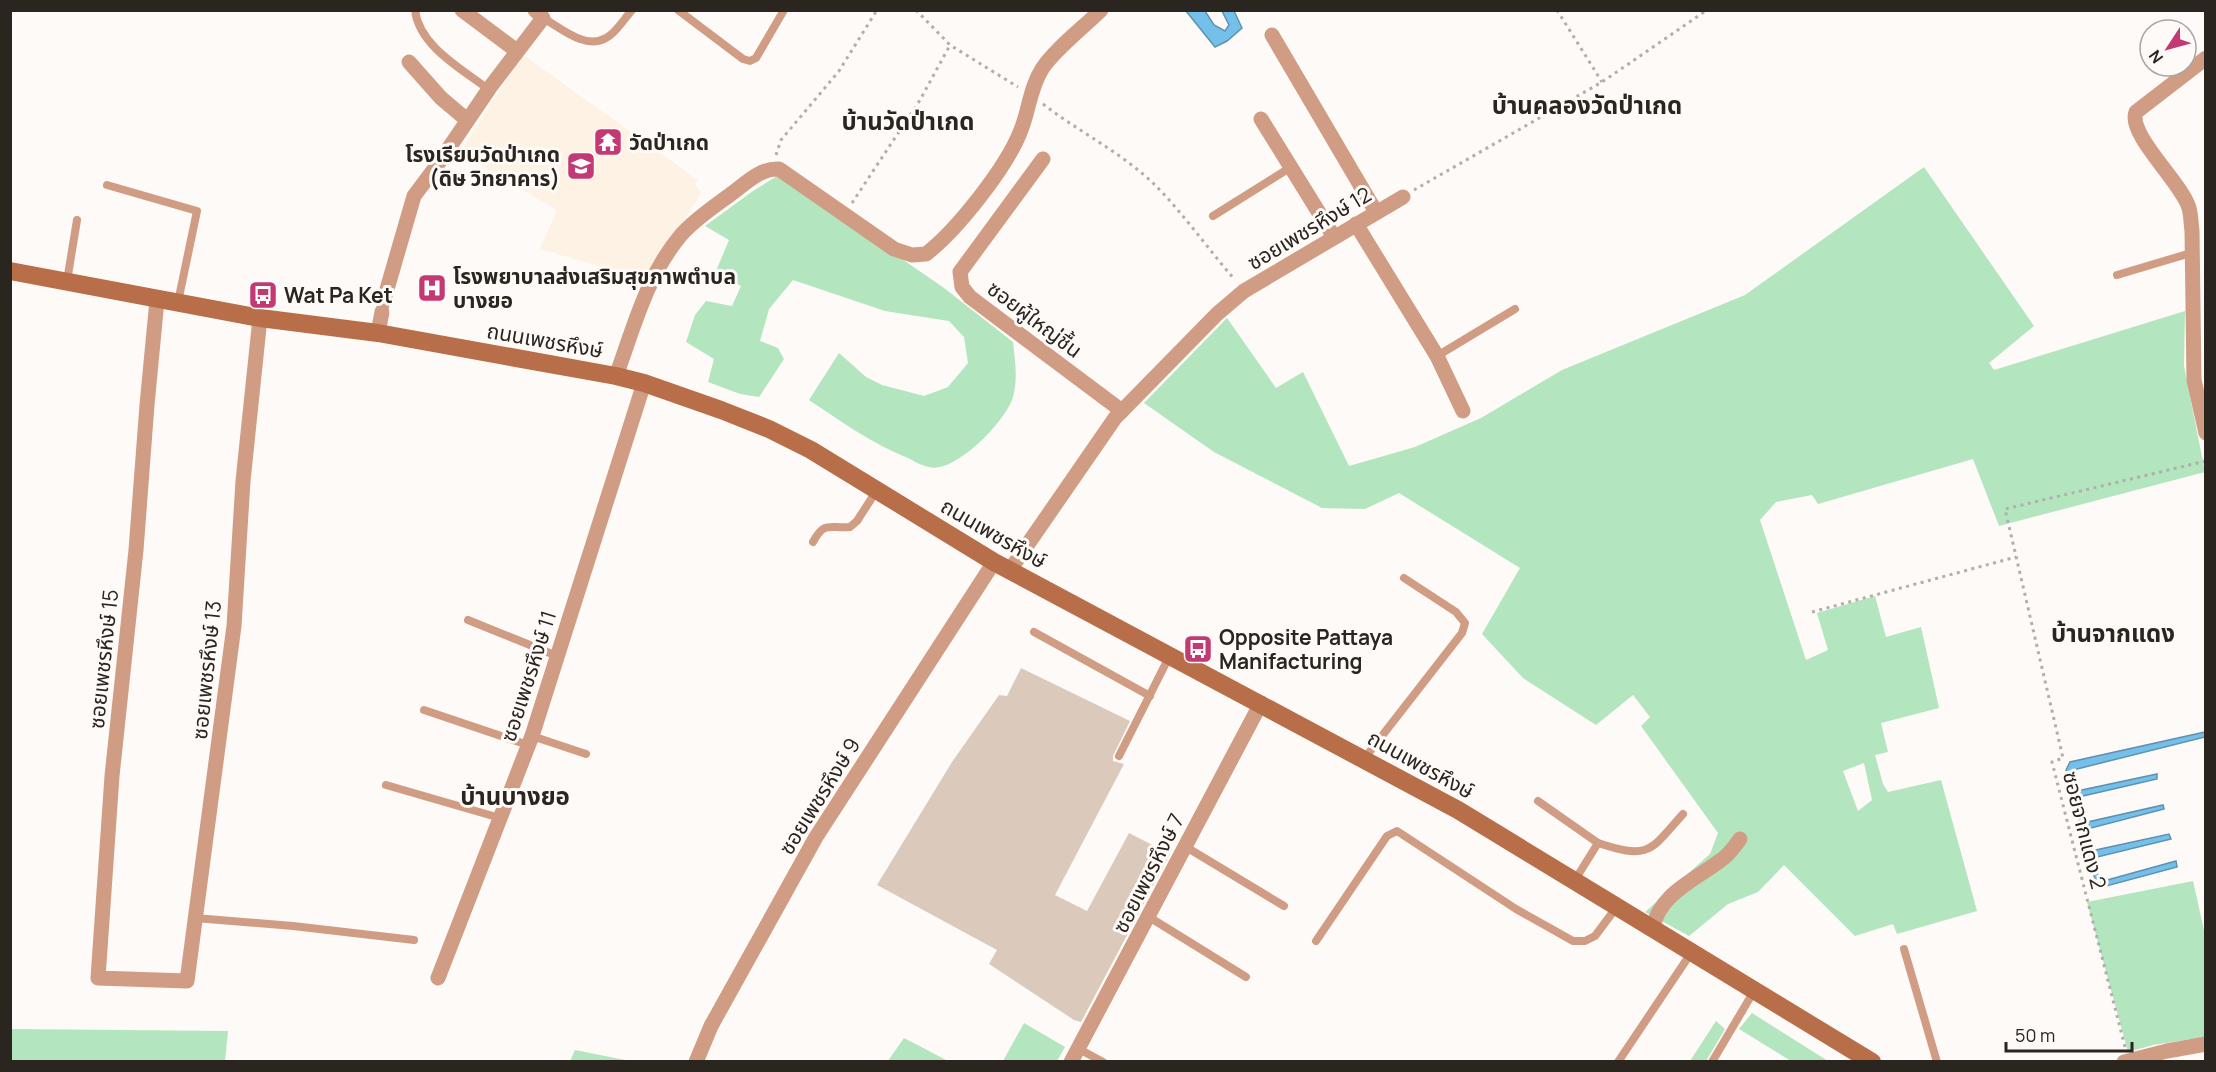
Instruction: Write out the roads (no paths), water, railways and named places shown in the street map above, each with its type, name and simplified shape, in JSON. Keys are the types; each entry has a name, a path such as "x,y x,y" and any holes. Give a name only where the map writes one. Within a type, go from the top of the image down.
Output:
{"main road":[{"name":"ถนนเพชรหึงษ์","path":"10,271 178,304 260,318 378,333 616,376 644,383 770,429 811,450 1002,566 1458,810 1754,991 1849,1056 1872,1062"}],"street":[{"path":"462,10 518,51"},
{"path":"616,376 650,281 683,233 761,172 779,169 902,253 920,256 926,254 983,193 1021,130 1030,94 1043,68 1101,10"},
{"path":"378,333 382,307 414,196 488,89 518,51 539,14"},
{"path":"1272,35 1376,212"},
{"path":"2205,58 2136,112 2134,119 2136,130 2173,180 2189,207 2192,231 2194,380 2203,400 2205,433"},
{"path":"409,62 441,98 467,120"},
{"path":"1261,119 1334,237"},
{"name":"ซอยผู้ใหญ่ชื้น","path":"1042,159 960,272 962,287 970,297 1122,411"},
{"name":"ซอยเพชรหึงษ์ 12","path":"1002,566 1122,411 1175,355 1244,291 1403,196"},
{"path":"1356,224 1437,356 1463,411"},
{"name":"ซอยเพชรหึงษ์ 15","path":"142,979 98,978 112,776 136,550 157,300"},
{"name":"ซอยเพชรหึงษ์ 13","path":"142,979 187,981 234,626 243,481 260,318"},
{"name":"ซอยเพชรหึงษ์ 11","path":"438,978 530,740 644,383"},
{"name":"ซอยเพชรหึงษ์ 9","path":"696,1062 711,1026 816,837 1002,566"},
{"name":"ซอยเพชรหึงษ์ 7","path":"1075,1055 1261,703"},
{"path":"1653,928 1655,915 1665,900 1722,860 1740,839"},
{"path":"2126,1061 2168,1056 2205,1044"}],"lane":[{"path":"415,10 419,27 426,38 488,89"},
{"path":"539,14 583,41 595,42 608,38 632,10"},
{"path":"678,10 743,59 750,61 756,58 784,10"},
{"path":"1213,216 1292,167"},
{"path":"107,185 197,212 178,304"},
{"path":"67,282 78,220"},
{"path":"2117,275 2191,253"},
{"path":"1437,356 1515,309"},
{"path":"813,542 824,527 850,527 857,521 877,490"},
{"path":"1364,759 1462,633 1465,623 1456,612 1404,578"},
{"path":"468,620 557,656"},
{"path":"1034,632 1150,696"},
{"path":"1119,756 1170,656"},
{"path":"424,710 586,754"},
{"path":"386,785 500,818"},
{"path":"1538,801 1598,843 1619,850 1641,851 1654,847 1683,814"},
{"path":"1316,941 1387,836 1397,831 1516,909 1573,940 1585,941 1596,936 1617,907"},
{"path":"1575,880 1598,843"},
{"path":"1186,847 1284,906"},
{"path":"1149,917 1246,977"},
{"path":"195,918 293,926 414,940"},
{"path":"1904,949 1937,1062"},
{"path":"1618,1062 1692,952"},
{"path":"1712,1062 1754,991"},
{"path":"1075,1055 1103,1062"}],"water":[{"path":"1186,11 1205,11 1214,25 1225,31 1229,25 1222,11 1234,11 1242,28 1227,41 1215,47"},
{"path":"2205,732 2205,737 2073,770 2077,791 2157,774 2157,779 2083,796 2079,801 2083,823 2163,805 2164,809 2087,829 2091,851 2169,834 2171,839 2093,858 2100,882 2176,861 2177,867 2099,888 2066,770 2070,762"}],"place":[{"name":"วัดป่าเกด","path":"608,142"},
{"name":"โรงเรียนวัดป่าเกด (ดิษ วิทยาคาร)","path":"581,166"},
{"name":"โรงพยาบาลส่งเสริมสุขภาพตำบล บางยอ","path":"432,288"},
{"name":"Wat Pa Ket","path":"263,295"},
{"name":"Opposite Pattaya Manifacturing","path":"1198,649"}],"district":[{"name":"บ้านคลองวัดป่าเกด","path":"1587,104"},
{"name":"บ้านวัดป่าเกด","path":"908,120"},
{"name":"บ้านจากแดง","path":"2113,632"},
{"name":"บ้านบางยอ","path":"515,795"}]}
